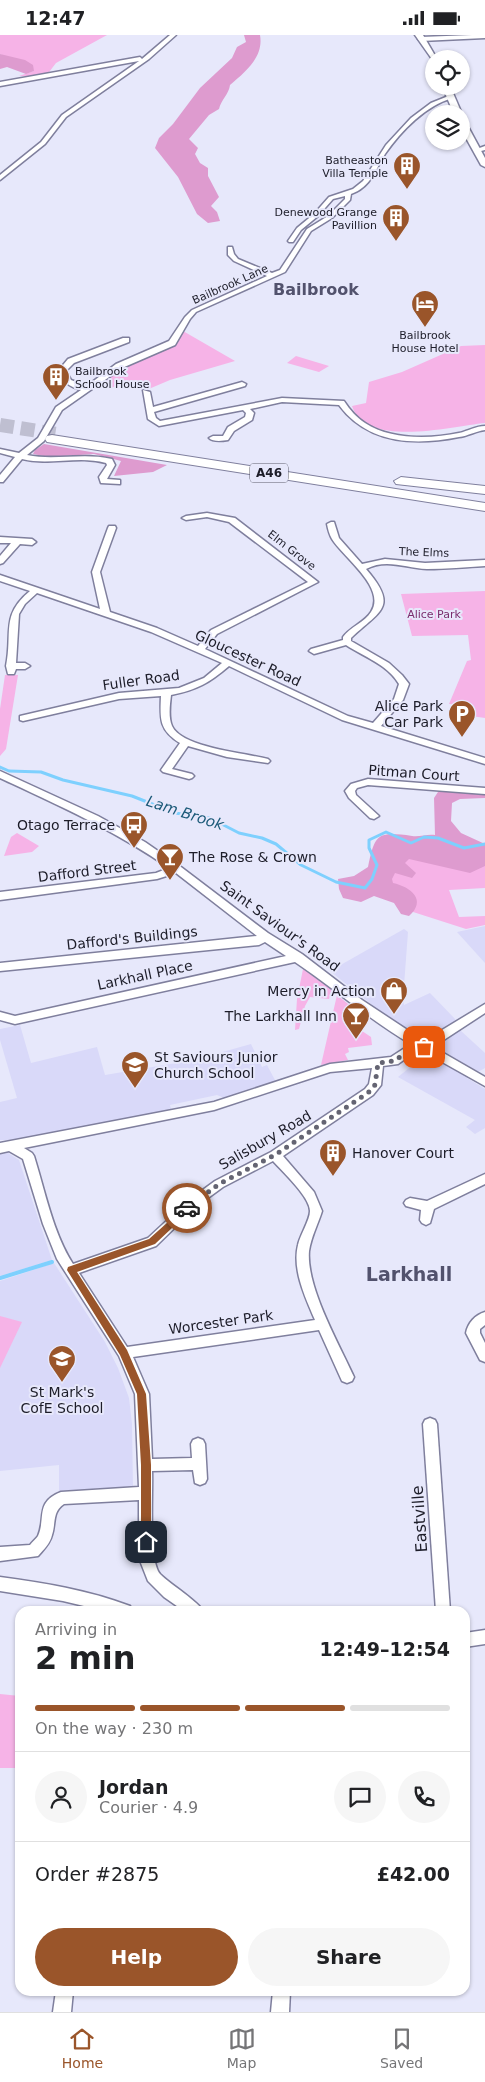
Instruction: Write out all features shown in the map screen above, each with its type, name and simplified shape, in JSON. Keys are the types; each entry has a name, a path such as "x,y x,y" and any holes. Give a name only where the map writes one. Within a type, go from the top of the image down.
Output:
{"highway":[{"name":"A46","path":"485,501 85,439 54,437 485,507"},
{"path":"85,439 194,452 396,481 485,490"},
{"path":"206,463 394,502 485,515"}],"street":[{"path":"0,178 43,143 64,116 147,58 173,35"},
{"path":"420,37 485,36"},
{"path":"420,37 428,50"},
{"path":"0,84 147,58"},
{"path":"451,97 454,105"},
{"name":"Bailbrook Lane","path":"291,241 299,229 316,215 331,198 348,193 367,182 383,153 405,127 440,99 451,97"},
{"path":"470,134 481,149 485,165"},
{"name":"Bailbrook Lane","path":"0,480 21,455 41,439 60,409 88,388 119,366 172,343 177,339 188,316 194,311 273,276 286,268 304,236 337,211 348,199 348,193"},
{"path":"230,248 233,258 273,276"},
{"path":"88,388 79,387 66,380 62,371 65,366 79,358 126,340"},
{"path":"150,410 160,409 242,384 234,378"},
{"path":"146,393 153,421 164,424 282,400 341,403 347,413 366,429 390,436 435,439 485,428"},
{"path":"225,438 231,429 249,419 250,413 244,408"},
{"path":"213,438 225,438 235,443"},
{"path":"0,451 45,460 82,457 101,458 108,461 111,465 103,477 104,481 116,482"},
{"name":"Elm Grove","path":"178,513 189,521 207,515 232,520 314,582 214,632 199,650"},
{"path":"331,524 334,537 353,560 363,567 377,591 380,606 376,613 352,631 347,637 347,642"},
{"path":"106,615 96,572 112,528"},
{"path":"0,540 32,542"},
{"path":"0,561 17,542"},
{"name":"The Elms","path":"363,567 368,564 387,562 424,566 485,563"},
{"name":"Gloucester Road","path":"0,578 154,630 228,662 328,711 374,729 485,761"},
{"path":"25,666 11,669 15,614 21,603 36,590"},
{"path":"314,651 347,642 392,669 400,676 404,684 398,700 374,729"},
{"name":"Fuller Road","path":"23,718 119,696 166,693 201,683 228,662"},
{"path":"166,693 168,728 173,735 186,743 265,761"},
{"path":"186,743 166,770 188,776"},
{"name":"Saint Saviour's Road","path":"0,774 94,818 141,844 177,869 264,936 326,977 358,1003 422,1046 483,1078"},
{"name":"Pitman Court","path":"374,816 352,796 350,791 354,786 368,782 485,791"},
{"name":"Dafford Street","path":"0,896 157,876 177,869"},
{"name":"Dafford's Buildings","path":"0,967 259,941 264,936"},
{"name":"Larkhall Place","path":"0,1016 15,1020 298,957"},
{"path":"6,1147 214,1106 330,1068 394,1061 485,1008"},
{"name":"Salisbury Road","path":"71,1270 152,1242 193,1203 219,1184 275,1155 369,1092 375,1085 378,1063"},
{"path":"6,1147 28,1156 49,1224 63,1259 124,1353 142,1394 146,1465 146,1558 153,1576 169,1592 189,1606"},
{"path":"275,1155 310,1195 316,1211 302,1251 303,1270 323,1324 347,1377"},
{"path":"410,1203 428,1207 485,1179"},
{"path":"426,1220 428,1207"},
{"path":"485,1317 474,1327 473,1333 485,1356"},
{"name":"Worcester Park","path":"124,1353 323,1324"},
{"name":"Eastville","path":"430,1424 443,1606"},
{"path":"198,1443 200,1479"},
{"path":"146,1465 199,1464"},
{"path":"0,1554 33,1551 45,1538 48,1510 52,1504 61,1499 146,1493"},
{"path":"0,1584 36,1588 109,1606"},
{"path":"470,1639 485,1637"},
{"path":"62,2012 64,1996"},
{"path":"280,2012 282,1996"}],"shaded area":[{"path":"244,35 260,35 259,50 256,57 247,69 230,85 219,109 209,115 189,139 198,148 195,154 200,163 208,168 208,176 219,197 211,206 217,212 220,221 208,223 197,214 178,177 155,148 159,138 173,124 200,88 232,58 237,47 246,42"},
{"path":"0,54 25,60 33,65 34,71 26,74 7,67 0,69"},
{"path":"44,444 167,465 153,472 114,476 121,461 94,454 49,457 33,454 35,450"},
{"path":"446,790 485,792 485,798 460,799 452,803 451,821 461,833 485,844 485,866 470,873 409,859 405,863 416,873 412,878 395,873 392,879 393,883 411,891 417,900 417,905 409,916 401,914 394,903 374,896 361,902 343,898 339,889 338,879 354,876 368,867 373,848 380,837 391,834 435,835 434,798 438,792"},
{"path":"485,926 485,963 457,932"},
{"path":"404,929 408,932 404,1005 430,993 455,1019 461,1031 485,1053 485,1068 467,1078 485,1089 485,1128 475,1134 466,1127 475,1120 398,1077 434,1048 386,1016 330,971"},
{"name":"St Saviours Junior Church School","path":"20,1025 31,1063 97,1047 105,1075 194,1060 251,1044 262,1067 267,1065 276,1082 224,1098 217,1095 170,1105 172,1112 14,1140 0,1140 0,1102 17,1098 0,1040 0,1029"},
{"path":"8,1153 19,1160 52,1260 0,1276 0,1154"},
{"name":"St Mark's CofE School","path":"54,1263 105,1342 118,1368 129,1398 132,1424 133,1489 59,1494 59,1465 0,1471 0,1281"}],"green space":[{"path":"0,35 107,35 56,63 46,76 19,76 34,71 0,54"},
{"path":"183,331 235,361 170,380 144,391 135,382 105,389 97,385 117,369 177,341"},
{"path":"485,345 485,423 412,432 392,431 374,427 360,419 352,406 366,403 369,382 402,372 461,346"},
{"path":"296,356 329,366 319,372 287,363"},
{"name":"Alice Park","path":"485,591 485,718 471,716 462,712 462,705 449,704 467,661 471,660 468,635 412,636 401,594"},
{"path":"5,675 18,675 6,749 0,756 0,709"},
{"path":"17,833 39,846 32,852 4,856 11,837"},
{"path":"390,847 485,856 485,888 449,890 459,917 485,916 485,925 466,929 410,911 380,885"},
{"path":"303,969 332,990 329,999 310,997 305,1006 299,1029 295,1030 297,999"},
{"path":"337,995 358,1012 349,1019 350,1023 371,1037 372,1045 348,1048 349,1052 345,1054 348,1060 321,1065"},
{"path":"0,1316 22,1322 0,1368"},
{"path":"0,1694 15,1696 15,1768 0,1768"}],"waterway":[{"name":"Lam Brook","path":"0,767 9,771 41,772 63,780 132,796 175,813 210,818 239,833 262,838 276,844 301,865 336,882 365,888 372,879 377,865 369,848 369,840 386,832 411,843 424,837 438,838 464,848 485,844"},
{"path":"0,1278 52,1262"}],"tunnel":[{"path":"0,425 57,434"}],"way so far":[{"path":"187,1208 219,1184 275,1155 369,1092 375,1085 378,1077 378,1063 394,1061 408,1054 419,1044 424,1047"}],"place":[{"name":"Batheaston Villa Temple","path":"407,190"},
{"name":"Denewood Grange Pavillion","path":"396,242"},
{"name":"Bailbrook House Hotel","path":"425,328"},
{"name":"Bailbrook School House","path":"56,401"},
{"name":"Alice Park Car Park","path":"462,738"},
{"name":"Otago Terrace","path":"134,849"},
{"name":"The Rose & Crown","path":"170,881"},
{"name":"Mercy in Action","path":"394,1015"},
{"name":"The Larkhall Inn","path":"356,1040"},
{"name":"St Saviours Junior Church School","path":"135,1089"},
{"name":"Hanover Court","path":"333,1177"},
{"name":"St Mark's CofE School","path":"62,1383"}],"district":[{"name":"Bailbrook","path":"316,289"},
{"name":"Larkhall","path":"409,1274"}],"route":[{"path":"146,1542 146,1465 142,1394 124,1353 71,1270 152,1242 187,1208"}]}
